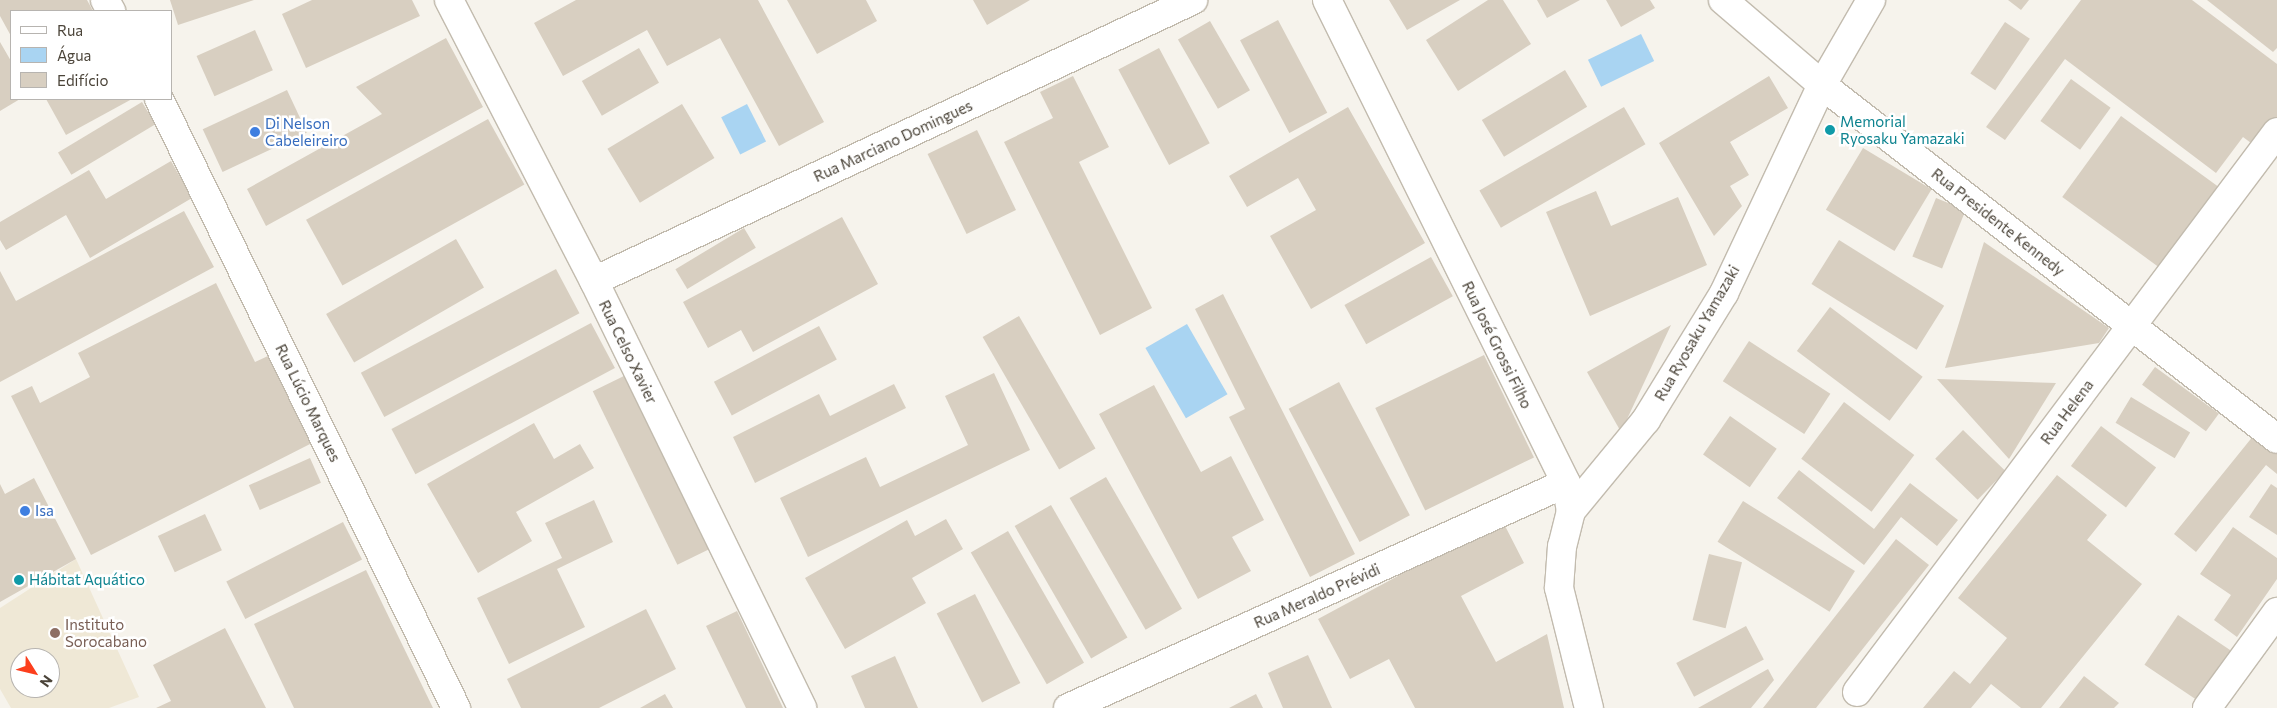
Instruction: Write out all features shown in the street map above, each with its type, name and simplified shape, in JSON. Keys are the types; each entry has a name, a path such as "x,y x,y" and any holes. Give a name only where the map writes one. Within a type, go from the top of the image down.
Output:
{"street":[{"name":"Rua Celso Xavier","path":"449,0 594,281 802,708"},
{"name":"Rua Marciano Domingues","path":"594,281 1193,0"},
{"name":"Rua José Grossi Filho","path":"1327,0 1566,483 1571,511 1562,546 1559,588 1589,708"},
{"name":"Rua Presidente Kennedy","path":"1723,0 1822,85 2277,439"},
{"name":"Rua Ryosaku Yamazaki","path":"1571,511 1646,420 1724,293 1822,85 1871,0"},
{"name":"Rua Lúcio Marques","path":"159,100 456,708"},
{"name":"Rua Helena","path":"1857,692 2277,132"},
{"name":"Rua Meraldo Prévidi","path":"1068,708 1566,483"},
{"path":"2207,708 2277,612"}],"shaded area":[{"name":"Instituto Sorocabano","path":"76,559 139,697 109,708 11,708 0,689 0,608"}],"water":[{"path":"1641,34 1654,61 1601,87 1588,60"},
{"path":"747,104 766,141 740,155 721,117"},
{"path":"1187,324 1228,394 1186,418 1145,348"}],"building":[{"path":"0,0 87,0 92,10 10,10 10,34 0,16"},
{"path":"170,0 254,0 178,25"},
{"path":"312,0 412,0 420,16 306,68 282,14"},
{"path":"576,0 758,0 824,122 779,146 720,38 667,66 647,30 563,76 534,23"},
{"path":"787,0 866,0 877,21 817,54"},
{"path":"973,0 1030,0 987,25"},
{"path":"1389,0 1460,0 1407,30"},
{"path":"1488,0 1503,0 1531,44 1458,91 1426,40"},
{"path":"1537,0 1580,0 1547,18"},
{"path":"1606,0 1650,0 1655,8 1621,27"},
{"path":"2008,0 2029,0 2021,10"},
{"path":"2081,0 2192,0 2277,64 2277,124 2259,149 2243,137 2216,173 2065,59 2005,140 1986,127"},
{"path":"2207,0 2277,0 2277,48 2273,52"},
{"path":"1278,20 1327,113 1289,133 1240,40"},
{"path":"1210,21 1250,90 1218,109 1178,40"},
{"path":"2005,22 2030,39 1995,90 1970,73"},
{"path":"255,30 273,70 214,96 197,56"},
{"path":"446,38 483,107 266,226 247,189 382,114 356,87"},
{"path":"0,42 10,59 10,100 18,100 0,111"},
{"path":"639,48 659,83 602,116 582,81"},
{"path":"1159,48 1210,143 1169,165 1118,70"},
{"path":"1565,70 1587,107 1504,157 1482,120"},
{"path":"1073,76 1109,147 1079,162 1152,308 1100,335 1004,142 1053,118 1040,92"},
{"path":"1769,76 1788,108 1730,142 1749,175 1730,186 1742,206 1714,236 1659,143"},
{"path":"2071,79 2111,108 2080,150 2040,121"},
{"name":"Di Nelson Cabeleireiro","path":"287,90 307,133 223,172 203,129"},
{"path":"47,100 130,100 66,135"},
{"path":"142,102 155,124 71,175 58,152"},
{"path":"682,104 714,158 640,203 607,149"},
{"path":"1348,107 1425,243 1311,309 1270,236 1316,210 1298,178 1247,207 1229,176"},
{"path":"1624,107 1646,144 1501,228 1479,190"},
{"path":"2121,116 2218,187 2159,267 2062,197"},
{"path":"488,119 524,185 342,285 306,220"},
{"path":"977,130 1016,210 967,234 928,154"},
{"path":"1863,148 1932,189 1894,251 1826,210"},
{"path":"171,161 192,198 90,258 66,215 6,250 0,240 0,222 89,170 106,199"},
{"path":"1596,191 1611,226 1678,197 1707,265 1590,316 1546,212"},
{"path":"1936,198 1966,210 1942,268 1912,256"},
{"path":"184,211 214,267 0,382 0,271 16,301"},
{"path":"842,217 878,284 753,352 741,330 708,348 683,302"},
{"path":"744,228 756,248 687,289 675,269"},
{"path":"456,239 484,287 354,362 326,314"},
{"path":"1839,240 1944,306 1917,350 1811,284"},
{"path":"1984,242 2109,328 2099,343 1945,368"},
{"path":"1431,257 1453,296 1366,344 1344,305"},
{"path":"556,269 579,313 384,417 361,373"},
{"path":"216,283 255,362 268,356 312,443 91,555 11,396 32,386 40,403 90,377 78,353"},
{"path":"1223,294 1355,554 1310,577 1229,417 1245,409 1195,309"},
{"path":"1830,307 1923,377 1890,421 1797,351"},
{"path":"1019,316 1096,449 1059,470 983,337"},
{"path":"591,323 615,368 415,474 391,429"},
{"path":"1671,325 1621,432 1587,372"},
{"path":"819,326 837,360 732,415 714,382"},
{"path":"1749,341 1830,394 1804,434 1723,381"},
{"path":"1484,355 1534,457 1425,511 1375,408"},
{"path":"2155,367 2219,413 2206,431 2142,385"},
{"path":"994,373 1030,450 808,557 780,498 866,457 880,487 968,445 945,396"},
{"path":"626,375 711,548 677,565 593,391"},
{"path":"1937,379 2056,383 2009,459"},
{"path":"1339,382 1410,515 1360,542 1289,409"},
{"path":"894,384 906,408 755,483 733,437 819,394 830,416"},
{"path":"1154,385 1201,472 1231,456 1264,520 1232,537 1251,571 1198,599 1099,414"},
{"path":"2131,397 2190,433 2175,458 2116,423"},
{"path":"1844,402 1914,455 1872,512 1801,459"},
{"path":"1730,416 1777,449 1750,487 1703,455"},
{"path":"534,423 554,459 580,444 594,468 516,512 532,541 478,573 427,484"},
{"path":"2101,426 2156,468 2126,507 2071,466"},
{"path":"1963,430 2005,471 1978,500 1935,459"},
{"path":"2258,430 2277,446 2277,474 2266,465 2196,552 2174,534"},
{"path":"310,458 321,483 260,510 249,485"},
{"path":"1799,470 1874,529 1910,483 1958,520 1937,546 1901,517 1864,565 1777,498"},
{"path":"2057,475 2107,515 2087,540 2142,584 2041,708 2021,708 1991,684 1971,708 1923,708 1954,671 1970,684 2007,638 1958,598"},
{"path":"1106,477 1182,609 1146,630 1070,498"},
{"path":"34,478 76,559 0,602 0,484 5,494"},
{"path":"2271,484 2277,488 2277,535 2249,517"},
{"path":"594,500 613,542 557,569 585,627 509,664 477,598 562,558 545,523"},
{"path":"1743,501 1855,571 1830,612 1718,542"},
{"path":"1051,505 1128,638 1091,659 1015,526"},
{"path":"205,514 222,550 175,572 158,536"},
{"path":"946,519 963,549 912,578 926,603 845,649 805,578 907,520 915,536"},
{"path":"1502,520 1524,563 1461,596 1496,662 1547,634 1564,708 1415,708 1389,659 1350,679 1318,619"},
{"path":"343,522 362,559 245,619 226,581"},
{"path":"2233,527 2277,558 2277,579 2237,637 2214,620 2231,595 2200,574"},
{"path":"1008,531 1084,663 1047,684 971,552"},
{"path":"1896,539 1929,565 1816,708 1763,708"},
{"path":"1709,554 1742,562 1726,628 1693,620"},
{"path":"366,570 433,708 294,708 254,624"},
{"path":"975,594 1020,683 982,703 937,614"},
{"path":"646,609 676,669 599,708 521,708 507,679"},
{"path":"737,611 783,708 746,708 706,626"},
{"path":"2178,615 2232,651 2198,701 2144,665"},
{"path":"1746,626 1764,660 1694,697 1676,663"},
{"path":"225,628 266,708 156,708 171,701 153,665"},
{"path":"1308,655 1332,708 1283,708 1268,673"},
{"path":"895,656 918,708 865,708 851,676"},
{"path":"1768,669 1774,680 1751,708 1698,708"},
{"path":"2084,676 2119,703 2114,708 2059,708"},
{"path":"665,694 673,708 640,708"},
{"path":"1256,694 1263,708 1229,708"}],"place":[{"name":"Memorial Ryosaku Yamazaki","path":"1830,130"},
{"name":"Di Nelson Cabeleireiro","path":"255,132"},
{"name":"Isa","path":"25,511"},
{"name":"Hábitat Aquático","path":"19,580"},
{"name":"Instituto Sorocabano","path":"55,633"}]}
